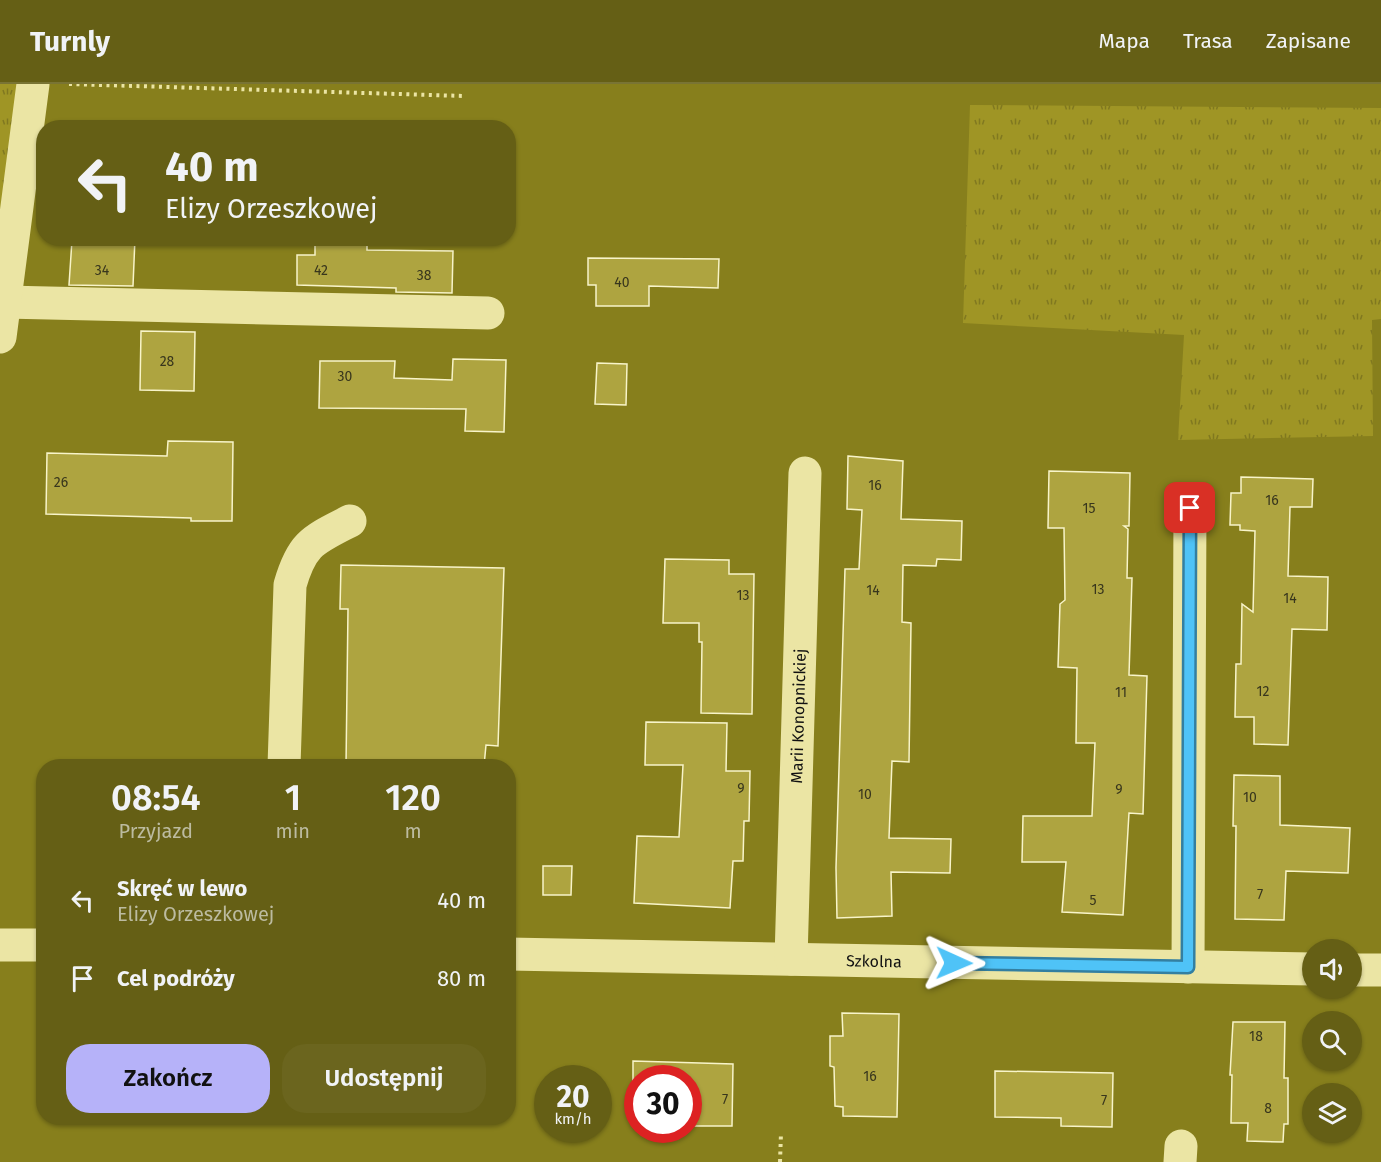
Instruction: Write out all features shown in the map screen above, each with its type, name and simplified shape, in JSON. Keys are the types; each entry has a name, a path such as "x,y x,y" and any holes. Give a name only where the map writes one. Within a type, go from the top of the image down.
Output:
{"street":[{"path":"0,337 33,84"},
{"path":"5,302 488,313"},
{"name":"Marii Konopnickiej","path":"791,959 806,473"},
{"path":"1188,967 1190,508"},
{"path":"284,759 290,585 296,564 312,540 350,520"},
{"path":"0,945 36,945"},
{"name":"Szkolna","path":"516,954 1302,969"},
{"path":"1362,970 1381,970"}],"path":[{"path":"65,84 464,96"},
{"path":"780,1162 781,1133"}],"green space":[{"path":"0,84 33,84 0,302"},
{"path":"970,105 1381,108 1381,319 1372,320 1373,436 1178,440 1184,335 963,323"}],"building":[{"path":"72,246 135,246 133,286 69,285"},
{"path":"315,246 367,246 367,250 453,251 452,293 396,292 396,288 297,285 297,255 315,255"},
{"path":"588,258 719,259 718,288 649,286 649,306 596,306 596,285 588,285"},
{"path":"141,331 195,332 194,391 140,390"},
{"path":"453,359 506,360 504,432 465,431 466,409 319,408 320,361 395,361 394,378 452,380"},
{"path":"597,363 627,364 626,405 595,404"},
{"path":"168,441 233,442 232,521 46,514 47,453 167,456"},
{"path":"848,456 903,461 901,519 962,521 961,560 937,559 936,566 903,565 902,622 911,623 909,762 892,761 889,838 951,839 950,873 891,872 892,916 837,918 836,868 845,569 859,569 862,510 847,509"},
{"path":"1049,471 1130,473 1129,526 1124,526 1128,529 1127,578 1132,578 1129,675 1147,676 1143,814 1129,813 1123,915 1062,912 1066,862 1022,862 1023,816 1092,816 1095,743 1076,743 1077,668 1058,667 1060,604 1065,600 1064,528 1048,528"},
{"path":"1241,477 1313,479 1312,507 1290,507 1288,576 1328,577 1327,630 1292,629 1288,745 1254,744 1254,717 1235,717 1236,664 1241,664 1242,604 1253,612 1255,531 1240,530 1240,525 1230,525 1231,493 1241,493"},
{"path":"665,559 729,560 729,574 754,574 752,714 701,713 702,642 699,642 699,623 663,623"},
{"path":"341,565 504,568 498,746 486,745 485,759 346,759 348,609 340,609"},
{"path":"646,722 727,723 726,771 750,771 749,821 744,821 743,861 733,861 730,908 634,903 637,836 679,837 683,765 645,765"},
{"path":"1234,775 1280,776 1280,825 1350,828 1348,873 1286,871 1284,920 1235,919"},
{"path":"543,866 572,866 571,895 543,895"},
{"path":"842,1013 899,1014 897,1117 843,1116 843,1107 835,1106 834,1067 830,1066 830,1036 843,1036"},
{"path":"1233,1022 1285,1022 1284,1078 1288,1078 1288,1124 1284,1124 1283,1142 1247,1141 1248,1123 1231,1123 1232,1075 1230,1075"},
{"path":"633,1061 733,1064 732,1126 702,1126 702,1065 633,1065"},
{"path":"995,1071 1113,1073 1112,1127 1061,1126 1061,1118 995,1117"}],"route":[{"path":"954,963 1188,967 1190,508"}]}
